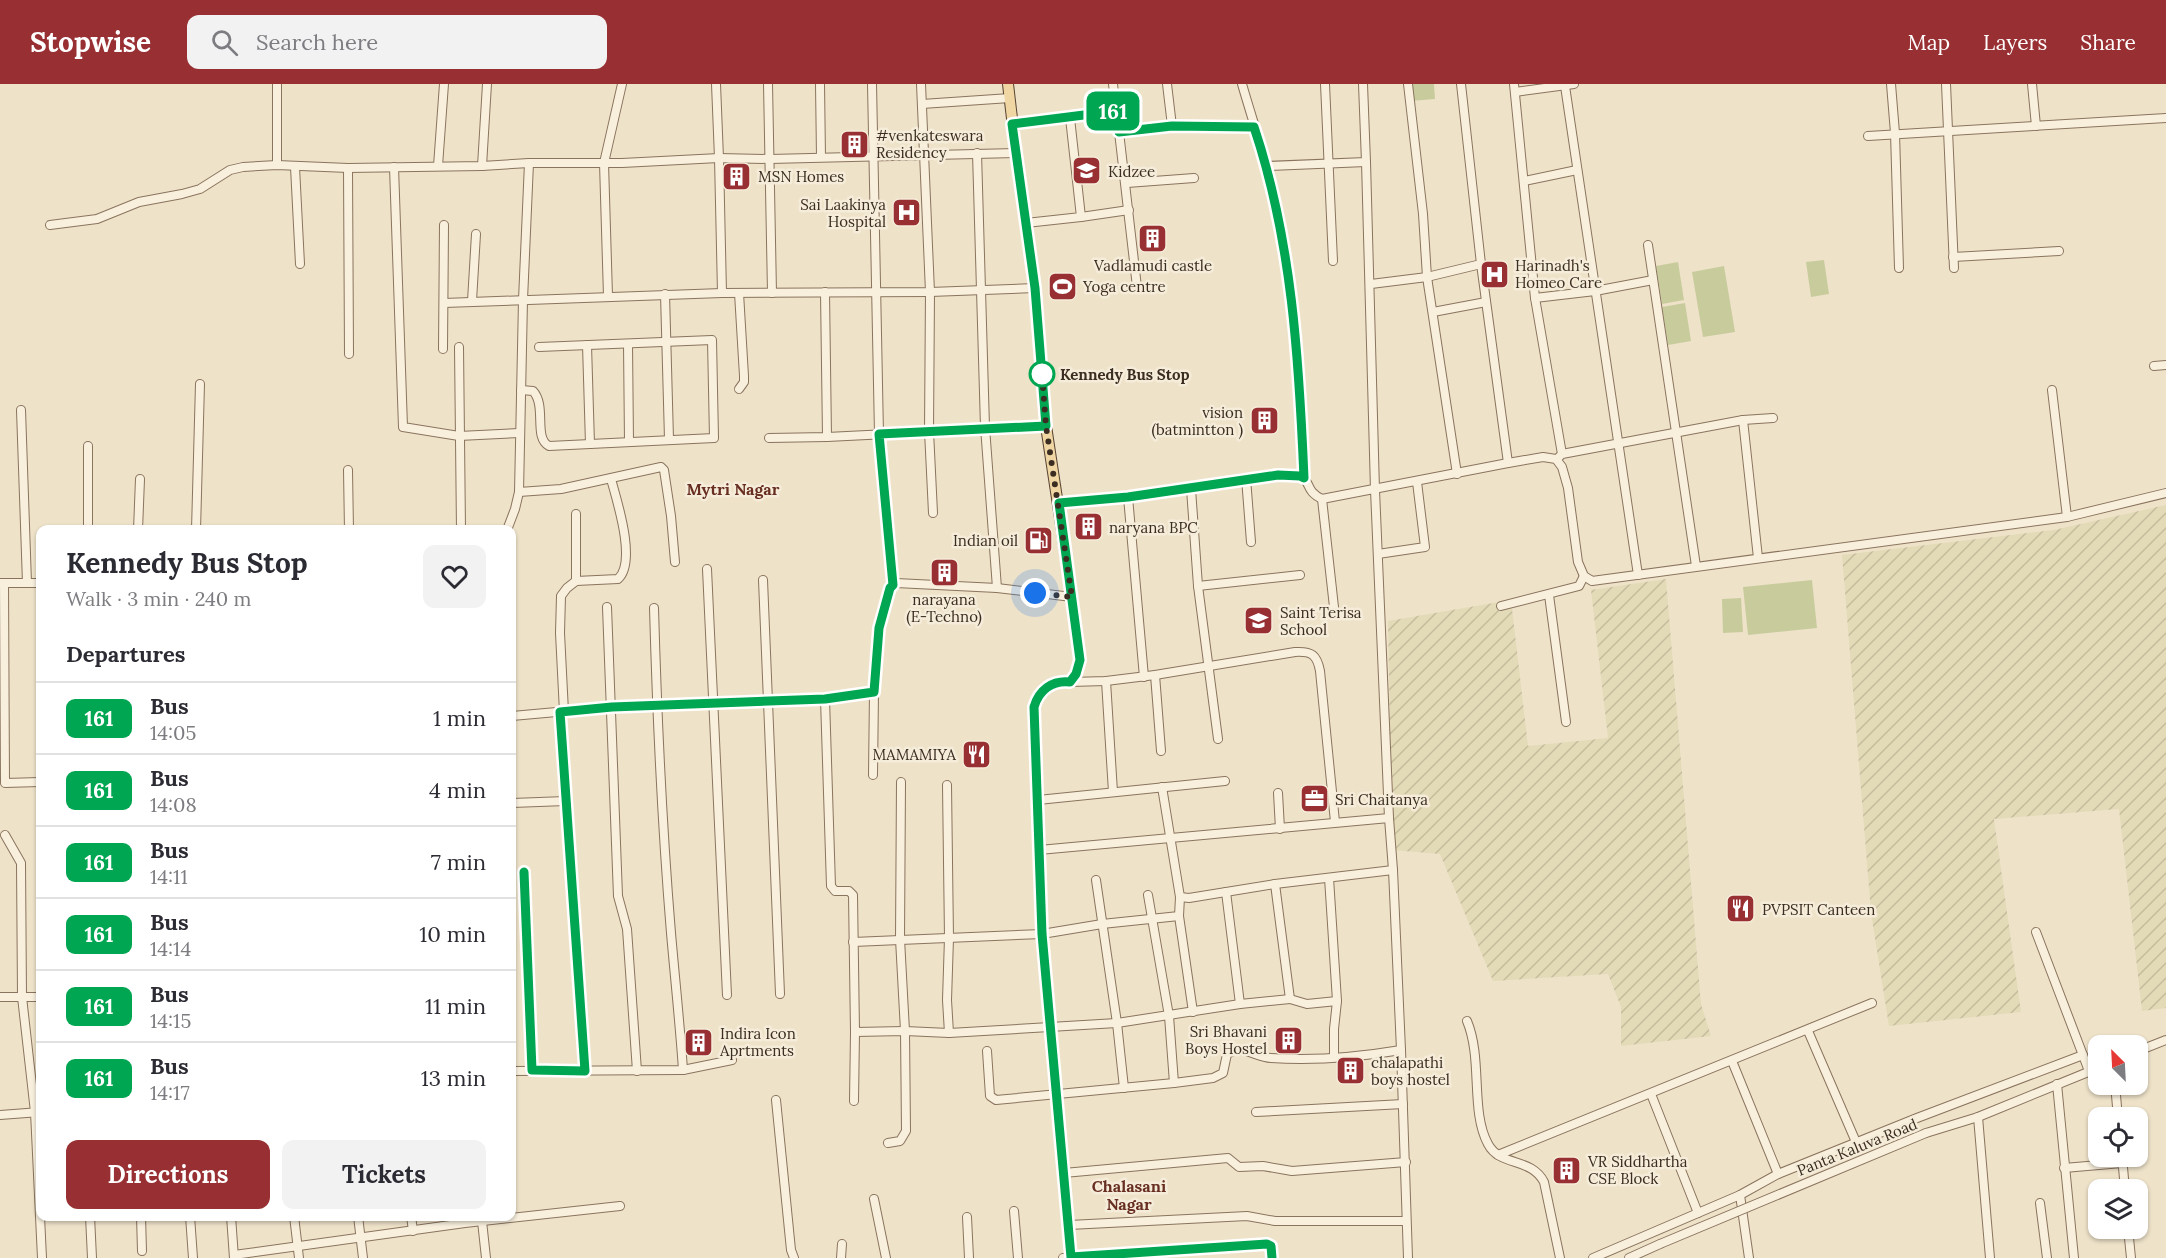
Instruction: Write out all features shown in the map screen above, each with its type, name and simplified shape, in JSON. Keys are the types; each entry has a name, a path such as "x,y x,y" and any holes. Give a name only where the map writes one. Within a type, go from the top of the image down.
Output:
{"main road":[{"path":"1008,84 1035,288 1046,426 1080,660 1076,674 1070,682 1046,688 1037,697 1034,707 1042,934 1071,1258"}],"street":[{"path":"277,84 278,165"},
{"path":"438,166 444,84"},
{"path":"482,166 487,84"},
{"path":"608,296 604,163 622,84"},
{"path":"716,84 722,293"},
{"path":"768,84 772,293"},
{"path":"820,84 821,157"},
{"path":"872,84 879,434 893,585"},
{"path":"921,84 930,292 929,431 933,513"},
{"path":"1113,84 1127,183 1137,287"},
{"path":"1167,84 1172,126"},
{"path":"1242,84 1267,166 1288,267 1300,388 1304,478 1312,494 1322,499 1743,420 1773,418"},
{"path":"1325,84 1333,261"},
{"path":"1363,84 1371,284 1375,490 1406,1162 1408,1258"},
{"path":"1408,84 1423,214 1427,277 1457,474"},
{"path":"1461,84 1481,264 1508,463"},
{"path":"1891,84 1895,133 1899,268"},
{"path":"1946,84 1954,268"},
{"path":"2032,84 2036,126"},
{"path":"1638,575 1577,170 1569,85 1514,88 1535,298 1559,456 1568,488 1578,562 1584,576 1592,580 1638,575 2067,517 2166,494"},
{"path":"922,104 1010,98"},
{"path":"1012,124 1116,111"},
{"path":"1070,118 1081,217"},
{"path":"1868,136 2166,118"},
{"path":"1119,132 1172,126 1254,127"},
{"path":"977,153 985,428 998,588"},
{"path":"50,225 97,219 139,202 162,199 200,189 230,170 278,165 348,168 482,166 719,158 770,159 1016,153"},
{"path":"1267,166 1366,162"},
{"path":"509,525 519,492 523,300 530,163"},
{"path":"295,167 300,264"},
{"path":"394,167 402,425 406,429 459,436 519,433"},
{"path":"348,168 349,354"},
{"path":"1524,180 1577,170"},
{"path":"1127,183 1194,178"},
{"path":"1026,224 1129,210"},
{"path":"443,349 444,225"},
{"path":"472,301 476,234"},
{"path":"1648,245 1696,566"},
{"path":"1953,257 2059,251"},
{"path":"1371,284 1427,277 1481,264"},
{"path":"1535,298 1595,291 1653,280"},
{"path":"444,303 722,293 930,292 1035,288"},
{"path":"825,292 827,437"},
{"path":"739,293 744,376 744,382 739,389"},
{"path":"665,295 669,439"},
{"path":"1433,312 1486,302"},
{"path":"521,390 533,391 538,396 541,405 542,439 545,445 553,447 714,438 712,340 539,347"},
{"path":"628,344 629,442"},
{"path":"587,345 590,444"},
{"path":"459,347 461,525"},
{"path":"2154,366 2166,365"},
{"path":"196,525 200,384"},
{"path":"2052,390 2067,517"},
{"path":"21,410 27,583"},
{"path":"1743,420 1758,558"},
{"path":"770,438 1046,426"},
{"path":"88,446 88,525"},
{"path":"519,492 561,489 611,479 657,466 663,469 671,516 675,562"},
{"path":"348,470 349,525"},
{"path":"1059,503 1191,489 1246,478 1278,475 1304,478"},
{"path":"1246,478 1251,542"},
{"path":"138,525 140,479"},
{"path":"585,1071 566,801 559,606 561,596 576,581 618,579 623,575 627,565 624,529 611,479"},
{"path":"1378,554 1425,547 1417,482"},
{"path":"1191,489 1198,586 1218,739"},
{"path":"1128,497 1144,677"},
{"path":"1322,499 1334,608"},
{"path":"576,514 576,581"},
{"path":"707,569 727,995"},
{"path":"1198,586 1300,575"},
{"path":"1501,606 1579,586 1584,576"},
{"path":"763,579 780,994"},
{"path":"36,583 2,583 5,783 36,782"},
{"path":"873,775 874,692 879,628 890,588 893,585 896,583 998,588 1072,597"},
{"path":"1549,595 1566,723"},
{"path":"607,608 618,896 627,929 638,1071"},
{"path":"654,608 657,705 682,1071"},
{"path":"1070,682 1144,677 1295,652 1312,653 1318,658 1335,822"},
{"path":"1155,675 1161,751"},
{"path":"1106,681 1113,792"},
{"path":"516,716 714,701 825,699 874,692"},
{"path":"825,699 831,886 835,891 849,891 853,894 854,1101"},
{"path":"1038,800 1225,781"},
{"path":"888,1143 900,1141 906,1131 905,1031 900,939 901,782"},
{"path":"946,785 949,938 946,1000 949,1034"},
{"path":"1162,787 1180,897 1179,916 1193,1012"},
{"path":"1278,793 1280,829"},
{"path":"516,803 566,801"},
{"path":"1039,850 1389,818"},
{"path":"5,835 21,863 22,997 36,1098"},
{"path":"1180,897 1189,898 1275,884 1393,870"},
{"path":"524,872 532,1070"},
{"path":"1329,878 1337,1001 1334,1057"},
{"path":"1096,880 1124,1088"},
{"path":"1275,884 1290,999"},
{"path":"1226,892 1240,1004"},
{"path":"1148,895 1169,1016 1174,1083"},
{"path":"854,942 1042,934 1102,924 1179,916"},
{"path":"2036,932 2088,1068"},
{"path":"0,998 36,996"},
{"path":"855,1032 905,1031 949,1034 1117,1023 1240,1004 1290,999 1307,1004 1337,1001"},
{"path":"1498,1155 1732,1062 1872,1003"},
{"path":"1467,1021 1474,1041 1481,1125 1490,1148 1498,1155 1530,1167 1539,1173 1544,1182 1560,1258"},
{"path":"1808,1030 1856,1142"},
{"path":"2148,1047 2166,1040"},
{"path":"987,1051 990,1096 996,1100 1174,1083 1218,1076 1223,1073 1227,1054 1242,1049 1261,1057 1294,1060 1369,1056 1401,1050"},
{"path":"1593,1258 1740,1195 1778,1174 2083,1055"},
{"path":"516,1071 682,1071 732,1060"},
{"path":"1732,1062 1778,1174"},
{"name":"Panta Kaluva Road","path":"1629,1258 1926,1133 1978,1117 2088,1071"},
{"path":"2057,1084 2074,1258"},
{"path":"1651,1094 1698,1212"},
{"path":"776,1100 791,1250 794,1258"},
{"path":"1256,1112 1403,1104"},
{"path":"0,1115 36,1112"},
{"path":"1978,1117 1990,1258"},
{"path":"1064,1173 1228,1158 1239,1167 1263,1166 1292,1171 1406,1162"},
{"path":"2064,1168 2088,1165"},
{"path":"1740,1195 1749,1258"},
{"path":"874,1198 886,1258"},
{"path":"2040,1203 2047,1258"},
{"path":"516,1217 620,1206"},
{"path":"1014,1211 1018,1258"},
{"path":"967,1216 969,1258"},
{"path":"1069,1225 1247,1216 1275,1221 1406,1221"},
{"path":"41,1221 42,1258"},
{"path":"90,1221 92,1258"},
{"path":"141,1221 142,1251"},
{"path":"190,1221 193,1258"},
{"path":"231,1221 234,1256 297,1245 413,1231 460,1221"},
{"path":"295,1221 299,1258"},
{"path":"359,1221 363,1258"},
{"path":"412,1221 413,1231"},
{"path":"482,1221 486,1258"},
{"path":"2129,1239 2131,1258"},
{"path":"842,1244 842,1258"},
{"path":"1063,1258 1267,1244 1271,1246 1272,1258"}],"shaded area":[{"path":"2166,505 2166,1008 2142,1011 2119,809 1994,819 2021,1012 1889,1026 1871,913 1842,555 2054,530"},
{"path":"1666,579 1701,1004 1711,1036 1621,1046 1621,1007 1608,974 1493,981 1440,854 1392,850 1388,621 1511,600 1528,746 1608,738 1591,590"}],"green space":[{"path":"1410,84 1434,84 1435,99 1411,101"},
{"path":"1824,260 1829,294 1811,297 1806,262"},
{"path":"1678,262 1684,300 1662,304 1656,266"},
{"path":"1724,266 1735,332 1703,337 1692,272"},
{"path":"1685,303 1691,341 1668,345 1662,307"},
{"path":"1812,580 1817,628 1748,635 1743,587"},
{"path":"1741,598 1743,632 1723,633 1722,599"}],"bus line":[{"name":"161","path":"524,872 532,1070 585,1071 560,712 714,701 825,699 874,692 879,628 890,588 893,585 879,434 1046,426 1035,288 1012,124 1116,111 1119,132 1172,126 1254,127 1267,166 1288,267 1300,388 1304,478 1278,475 1246,478 1191,489 1059,503 1080,660 1076,674 1070,682 1054,684 1046,688 1037,697 1034,707 1042,934 1071,1257 1267,1244 1271,1246 1272,1258"}],"place":[{"name":"#venkateswara Residency","path":"855,144"},
{"name":"Kidzee","path":"1087,171"},
{"name":"MSN Homes","path":"737,176"},
{"name":"Sai Laakinya Hospital","path":"907,213"},
{"name":"Vadlamudi castle","path":"1153,238"},
{"name":"Harinadh's Homeo Care","path":"1494,274"},
{"name":"Yoga centre","path":"1062,286"},
{"name":"Kennedy Bus Stop","path":"1042,374"},
{"name":"vision (batmintton )","path":"1264,421"},
{"name":"naryana BPC","path":"1088,527"},
{"name":"Indian oil","path":"1039,540"},
{"name":"narayana (E-Techno)","path":"944,572"},
{"name":"Saint Terisa School","path":"1259,621"},
{"name":"MAMAMIYA","path":"977,754"},
{"name":"Sri Chaitanya","path":"1314,799"},
{"name":"PVPSIT Canteen","path":"1741,909"},
{"name":"Sri Bhavani Boys Hostel","path":"1288,1040"},
{"name":"Indira Icon Aprtments","path":"699,1042"},
{"name":"chalapathi boys hostel","path":"1350,1071"},
{"name":"VR Siddhartha CSE Block","path":"1567,1170"}],"district":[{"name":"Mytri Nagar","path":"733,489"},
{"name":"Chalasani Nagar","path":"1129,1195"}],"route":[{"path":"1035,593 1072,597 1046,426 1042,374"}]}
